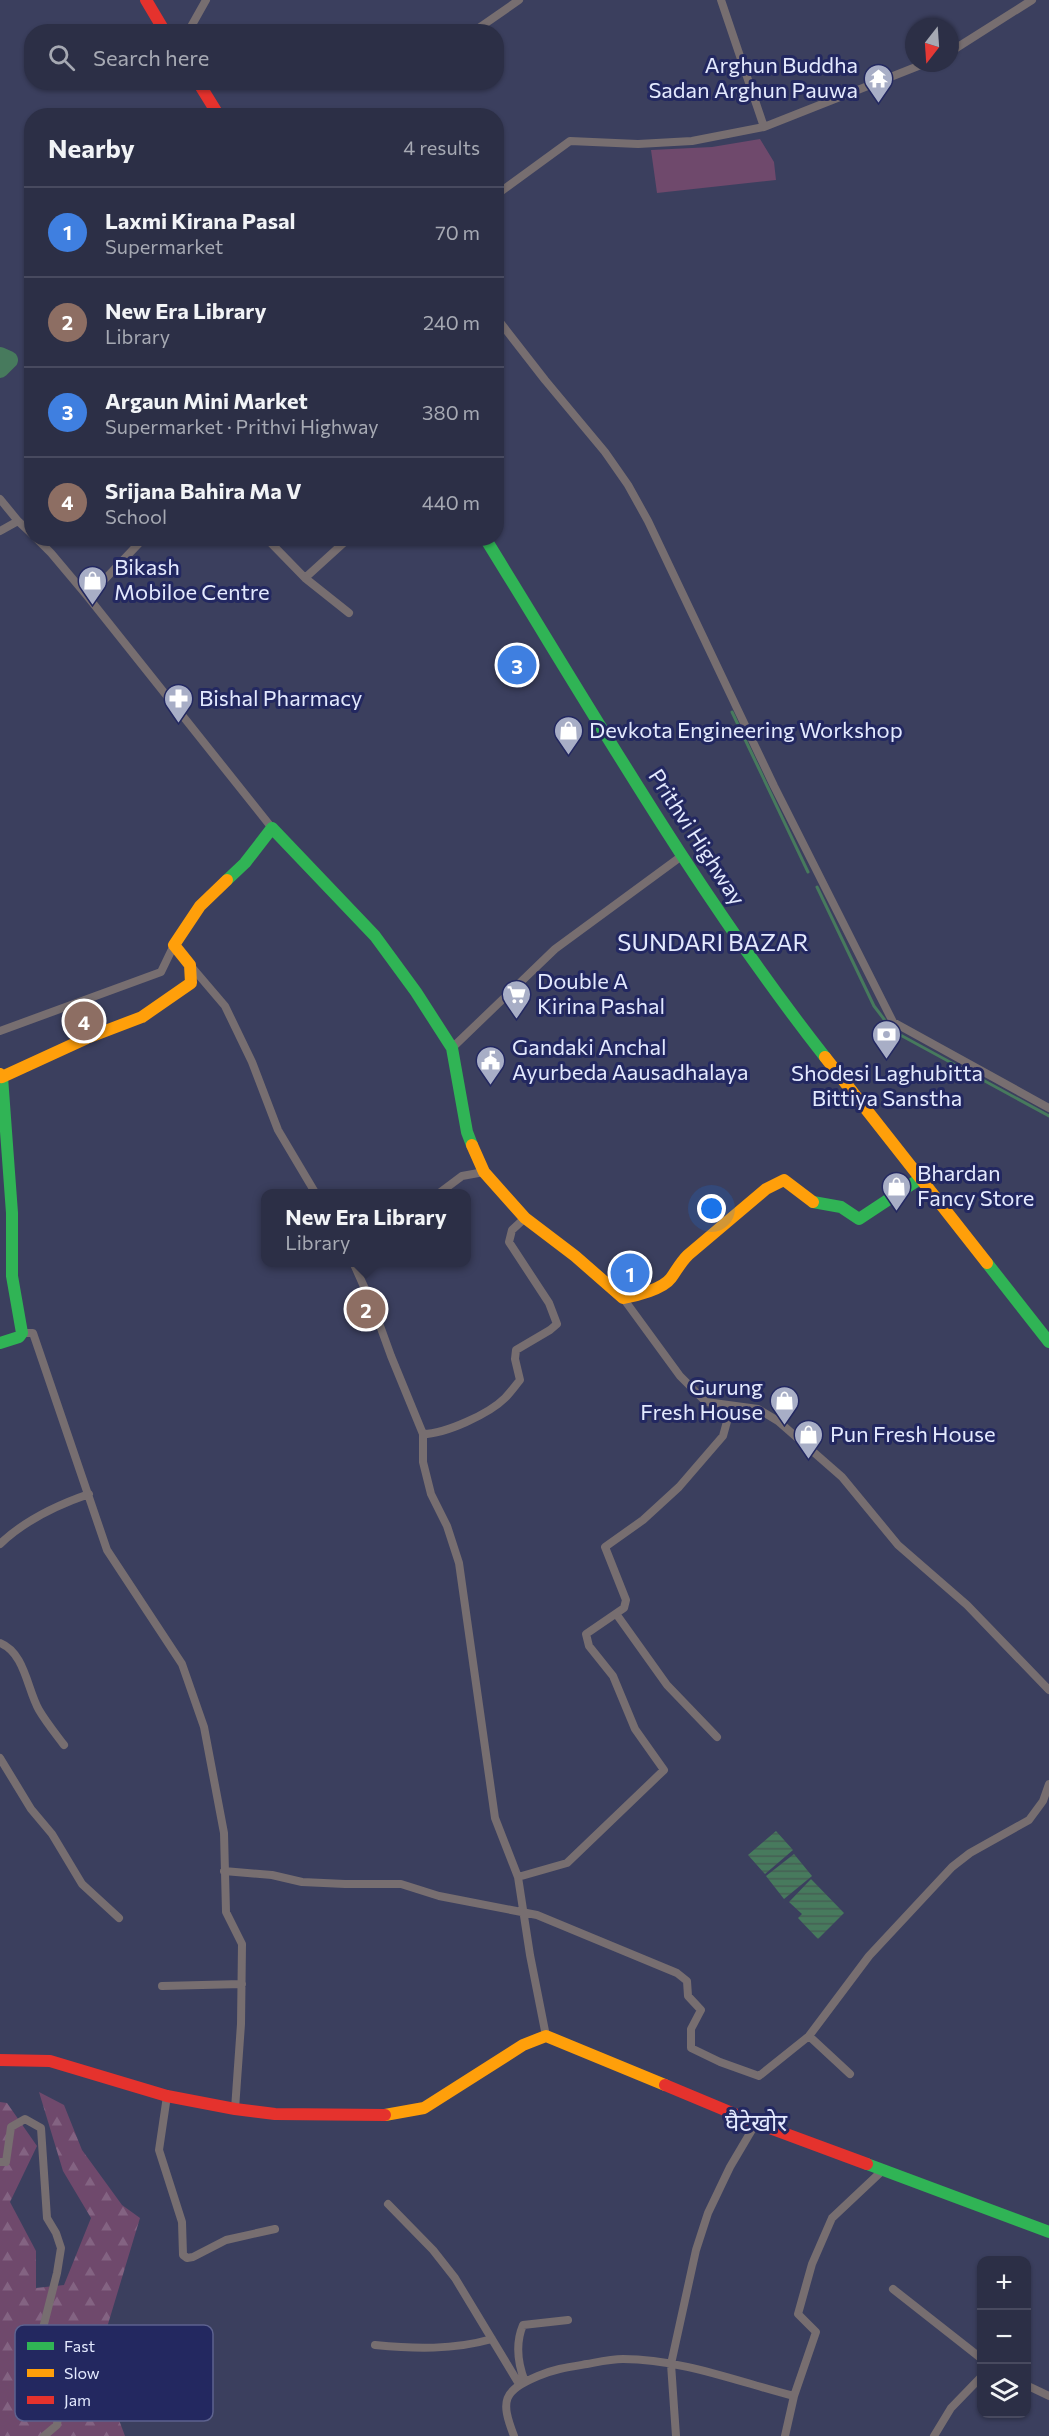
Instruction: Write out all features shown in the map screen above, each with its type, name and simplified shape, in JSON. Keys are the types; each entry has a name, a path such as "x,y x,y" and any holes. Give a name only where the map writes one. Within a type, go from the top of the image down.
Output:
{"main road":[{"path":"146,0 160,24"},
{"path":"203,90 214,108"},
{"name":"Prithvi Highway","path":"490,546 708,898 784,1005 1049,1342"},
{"path":"0,1344 20,1337 22,1333 12,1276 12,1213 1,1075 142,1017 191,984 190,965 174,945 200,906 245,863 272,828 375,936 416,992 452,1048 467,1132 484,1172 525,1218 575,1256 623,1298 640,1296 670,1280 676,1267 688,1255 766,1189 784,1180 813,1202 841,1207 859,1219 921,1178"},
{"path":"0,2060 50,2061 167,2096 235,2109 275,2114 382,2115 424,2108 523,2045 546,2036 756,2123 1049,2232"}],"street":[{"path":"192,24 206,0"},
{"path":"484,24 519,0"},
{"path":"721,0 764,127"},
{"path":"959,46 1032,0"},
{"path":"504,189 570,141 638,144 692,141 764,127 905,71"},
{"path":"504,327 605,452 628,484 653,531 774,786 893,1022 1049,1108"},
{"path":"0,499 24,527"},
{"path":"0,531 18,521"},
{"path":"44,546 88,597 272,828"},
{"path":"88,597 136,546"},
{"path":"274,546 305,578 350,614"},
{"path":"305,578 340,546"},
{"path":"452,1048 555,950 683,855"},
{"path":"0,1031 161,972 174,945"},
{"path":"190,965 225,1006 252,1062 278,1130 313,1189"},
{"path":"445,1189 462,1176 484,1172"},
{"path":"423,1434 436,1434 487,1411 504,1399 520,1380 515,1359 516,1350 556,1324 549,1303 509,1242 512,1230 525,1218"},
{"path":"355,1267 374,1309 423,1434 423,1462 431,1494 447,1526 459,1563 495,1818 518,1877 546,2036"},
{"path":"623,1298 680,1376 706,1402 758,1409 778,1421 842,1477 898,1545 967,1605 1049,1690"},
{"path":"22,1333 33,1333 107,1550 182,1665 204,1727 224,1833 226,1912 242,1944 241,2024 235,2109"},
{"path":"518,1877 567,1863 664,1770 635,1730 614,1676 589,1646 586,1634 617,1615 624,1608 626,1600 605,1547 643,1520 679,1487 723,1436 731,1407"},
{"path":"0,1544 34,1518 67,1501 88,1494"},
{"path":"617,1615 668,1685 717,1737"},
{"path":"0,1643 17,1657 39,1710 63,1745"},
{"path":"0,1758 31,1809 52,1834 82,1884 119,1918"},
{"path":"224,1871 272,1875 302,1882 401,1884 439,1896 525,1913 555,1922 682,1977 687,1981 688,1996 701,2010 691,2029 691,2048 720,2062 759,2076 808,2036 862,1964 952,1867 970,1853 1029,1820 1042,1801 1049,1784"},
{"path":"162,1986 242,1984"},
{"path":"808,2036 850,2074"},
{"path":"167,2096 159,2150 182,2222 183,2254 187,2258 193,2258 226,2240 275,2229"},
{"path":"0,2162 6,2162 11,2127 25,2119 41,2128 47,2218 56,2233 61,2248 44,2325"},
{"path":"676,2436 671,2364 696,2250 708,2213 730,2167 756,2123"},
{"path":"785,2436 794,2396 816,2332 798,2314 812,2264 832,2218 884,2170"},
{"path":"388,2204 433,2250 455,2278 522,2383"},
{"path":"893,2289 977,2356"},
{"path":"522,2383 518,2351 519,2333 523,2325 567,2320"},
{"path":"375,2345 415,2349 440,2348 492,2339"},
{"path":"514,2436 510,2425 507,2399 509,2392 522,2383 553,2369 622,2359 671,2364 794,2396"},
{"path":"934,2436 951,2408 977,2380"},
{"path":"1031,2387 1049,2396"},
{"path":"44,2436 57,2425 57,2421"}],"green space":[{"path":"760,139 774,162 776,180 657,193 651,150 712,147"},
{"path":"39,2092 64,2105 82,2150 122,2205 140,2218 108,2325 15,2325 15,2421 119,2421 125,2436 0,2436 0,2102 7,2103 37,2146 10,2202 36,2251 36,2288 64,2285 91,2218 63,2171"}],"shaded area":[{"path":"776,1831 793,1850 765,1874 748,1855"},
{"path":"794,1854 812,1876 784,1899 766,1876"},
{"path":"811,1879 844,1913 818,1939 798,1918 802,1914 789,1902"}],"waterway":[{"path":"0,356 9,360 0,369"},
{"path":"732,712 808,872"},
{"path":"817,887 874,1006 893,1031 1049,1116"}],"traffic: fast":[{"path":"490,546 690,868 733,932 825,1057"},
{"path":"227,880 245,863 272,828 375,936 416,992 452,1048 467,1132 472,1145"},
{"path":"0,1343 19,1337 22,1333 12,1276 12,1213 2,1077"},
{"path":"813,1202 841,1207 859,1219 921,1178"},
{"path":"987,1263 1049,1342"},
{"path":"867,2164 1049,2232"}],"traffic: slow":[{"path":"0,1074 2,1077 87,1038 142,1017 191,983 190,965 174,945 200,906 227,880"},
{"path":"825,1057 987,1263"},
{"path":"472,1145 484,1172 525,1218 575,1256 623,1298 649,1291 667,1282 688,1255 766,1189 784,1180 813,1202"},
{"path":"385,2115 424,2108 523,2045 546,2036 665,2085"}],"traffic: jam":[{"path":"146,0 160,24"},
{"path":"203,90 214,108"},
{"path":"0,2060 50,2061 167,2096 235,2109 275,2114 385,2115"},
{"path":"665,2085 756,2123 867,2164"}],"place":[{"name":"Arghun Buddha Sadan Arghun Pauwa","path":"879,104"},
{"name":"Bikash Mobiloe Centre","path":"93,606"},
{"name":"Argaun Mini Market","path":"517,665"},
{"name":"Bishal Pharmacy","path":"178,724"},
{"name":"Devkota Engineering Workshop","path":"568,756"},
{"name":"Double A Kirina Pashal","path":"516,1020"},
{"name":"Srijana Bahira Ma V","path":"84,1021"},
{"name":"Shodesi Laghubitta Bittiya Sanstha","path":"887,1060"},
{"name":"Gandaki Anchal Ayurbeda Aausadhalaya","path":"491,1086"},
{"name":"Bhardan Fancy Store","path":"896,1212"},
{"name":"Laxmi Kirana Pasal","path":"630,1273"},
{"name":"New Era Library","path":"366,1309"},
{"name":"Gurung Fresh House","path":"784,1426"},
{"name":"Pun Fresh House","path":"809,1460"}],"district":[{"name":"SUNDARI BAZAR","path":"713,943"},
{"name":"घैटेखोर","path":"756,2123"}]}
